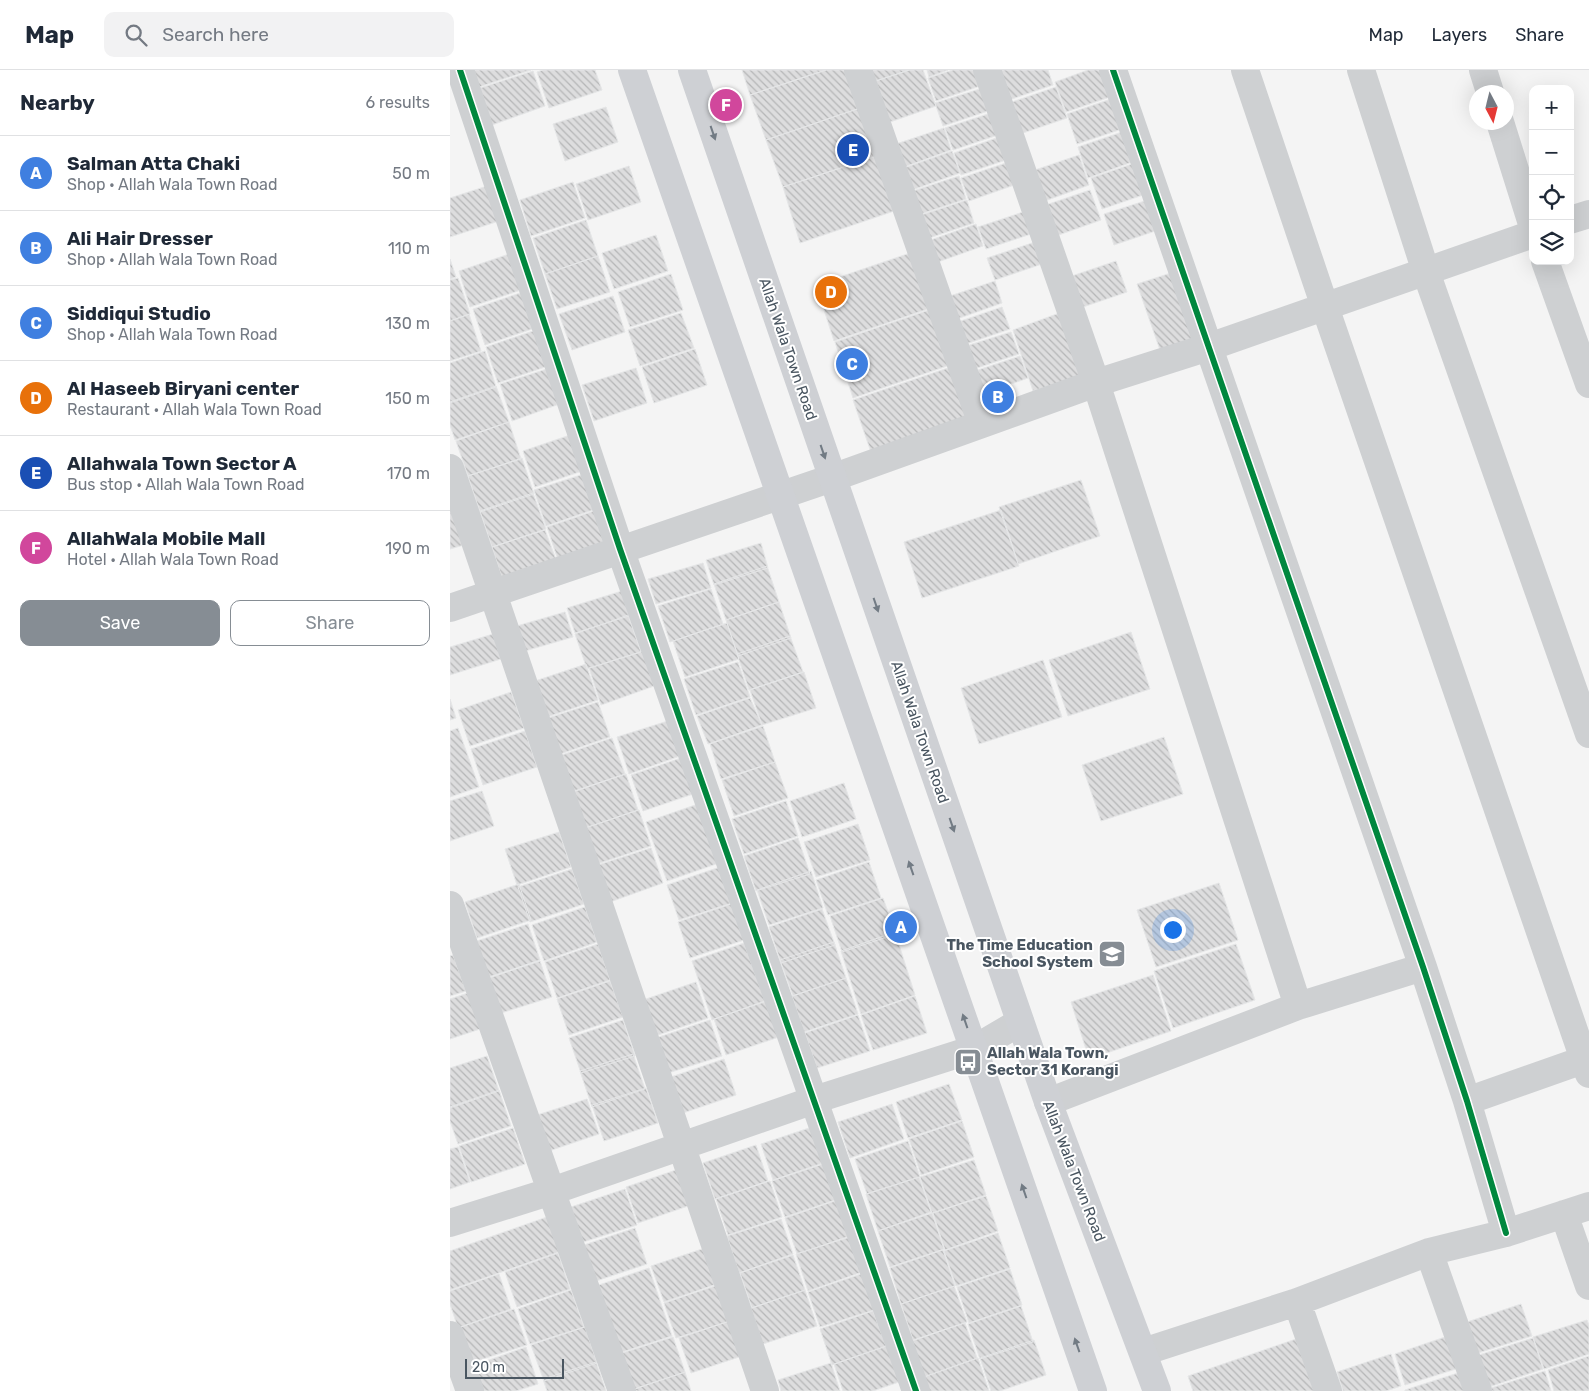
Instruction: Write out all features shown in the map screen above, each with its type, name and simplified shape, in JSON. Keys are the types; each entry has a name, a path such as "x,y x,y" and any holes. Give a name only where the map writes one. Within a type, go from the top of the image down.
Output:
{"main road":[{"path":"632,70 1093,1391"},
{"name":"Allah Wala Town Road","path":"692,70 1048,1102 1157,1391"}],"street":[{"path":"460,70 620,549 916,1391"},
{"path":"858,70 982,424"},
{"path":"987,70 1096,383 1298,1006"},
{"path":"1113,70 1423,967 1506,1233"},
{"path":"1245,70 1587,1064 1466,1101"},
{"path":"1361,70 1426,272 1589,734"},
{"path":"1483,70 1488,85"},
{"path":"1503,130 1531,220"},
{"path":"1574,219 1589,214"},
{"path":"450,608 832,478 1096,383 1209,347 1529,235"},
{"path":"1546,265 1589,384"},
{"path":"450,468 765,1391"},
{"path":"450,905 622,1391"},
{"path":"1048,1102 1298,1006 1423,967"},
{"path":"450,1223 552,1191 814,1100 974,1050 1020,1022"},
{"path":"1143,1352 1297,1302 1429,1252 1506,1233 1577,1210 1589,1286"},
{"path":"1429,1252 1478,1391"},
{"path":"1297,1302 1328,1391"},
{"path":"450,1335 470,1391"}],"building":[{"path":"474,70 531,70 479,87"},
{"path":"543,70 595,70 602,90 549,108 537,72"},
{"path":"742,70 826,70 750,95"},
{"path":"826,70 852,70 863,107 766,140 750,95"},
{"path":"870,70 909,70 876,81"},
{"path":"909,70 923,70 936,106 890,122 876,81"},
{"path":"927,70 948,70 929,77"},
{"path":"953,70 978,70 983,85 936,101 928,78"},
{"path":"995,70 1048,70 1053,85 1006,101"},
{"path":"1088,70 1104,70 1113,96 1066,112 1055,82"},
{"path":"533,71 545,106 492,125 480,88"},
{"path":"1056,87 1067,118 1020,134 1009,103"},
{"path":"983,88 991,110 943,126 935,103"},
{"path":"1114,98 1125,128 1077,144 1067,114"},
{"path":"606,107 618,142 565,161 553,124"},
{"path":"863,107 880,155 783,187 766,140"},
{"path":"994,112 1001,134 953,150 945,128"},
{"path":"944,128 951,150 904,167 896,144"},
{"path":"1125,131 1135,161 1088,178 1078,147"},
{"path":"1002,136 1009,159 961,175 954,153"},
{"path":"952,151 960,173 912,190 904,168"},
{"path":"880,155 897,210 800,243 783,187"},
{"path":"1079,155 1089,185 1042,202 1032,171"},
{"path":"1009,162 1017,184 969,201 961,178"},
{"path":"1138,162 1149,193 1102,209 1091,178"},
{"path":"629,166 641,202 588,220 576,184"},
{"path":"959,176 966,199 918,215 910,192"},
{"path":"573,182 585,218 531,236 520,200"},
{"path":"487,186 499,221 450,237 450,198"},
{"path":"1090,190 1101,220 1053,237 1043,206"},
{"path":"1151,199 1161,229 1114,245 1104,214"},
{"path":"967,200 974,223 926,239 918,216"},
{"path":"1026,211 1034,233 986,249 978,227"},
{"path":"586,220 598,256 545,274 533,238"},
{"path":"976,224 983,246 935,263 928,241"},
{"path":"656,235 668,271 614,289 602,253"},
{"path":"1035,242 1042,264 995,280 987,258"},
{"path":"913,252 931,308 834,341 816,285"},
{"path":"512,253 524,289 470,307 459,271"},
{"path":"598,256 610,292 557,309 545,274"},
{"path":"450,259 456,277 450,279"},
{"path":"1116,261 1127,292 1080,308 1069,277"},
{"path":"1177,271 1200,336 1160,350 1137,284"},
{"path":"671,274 683,310 630,327 618,292"},
{"path":"458,278 470,314 450,321 450,280"},
{"path":"995,281 1002,303 954,320 947,297"},
{"path":"526,291 538,327 485,345 473,309"},
{"path":"613,296 625,332 572,350 559,314"},
{"path":"1002,307 1010,329 963,345 955,323"},
{"path":"932,309 950,365 853,398 835,342"},
{"path":"1062,312 1083,375 1033,391 1013,330"},
{"path":"681,313 694,348 640,366 628,330"},
{"path":"469,314 481,351 450,361 450,321"},
{"path":"539,329 551,365 498,383 486,347"},
{"path":"1011,332 1019,354 971,370 963,347"},
{"path":"695,349 707,385 654,403 642,367"},
{"path":"485,351 496,387 450,403 450,363"},
{"path":"1020,356 1028,378 980,395 972,372"},
{"path":"553,367 565,402 512,421 500,384"},
{"path":"951,367 969,422 872,455 853,400"},
{"path":"636,368 647,403 594,421 582,385"},
{"path":"496,386 509,422 455,440 450,425 450,402"},
{"path":"509,422 521,459 468,476 456,441"},
{"path":"576,433 588,469 535,487 523,451"},
{"path":"522,458 534,494 480,512 468,476"},
{"path":"587,473 599,508 546,526 534,490"},
{"path":"1081,480 1100,536 1018,564 999,507"},
{"path":"533,493 546,529 492,547 480,511"},
{"path":"600,509 612,545 559,563 547,527"},
{"path":"450,510 464,545 450,549"},
{"path":"1001,510 1019,566 922,598 904,542"},
{"path":"545,530 558,565 504,584 492,547"},
{"path":"761,543 768,568 714,585 706,560"},
{"path":"703,563 711,588 656,604 648,579"},
{"path":"767,566 779,602 726,620 714,584"},
{"path":"711,589 723,624 670,642 658,606"},
{"path":"622,591 629,616 575,633 567,608"},
{"path":"779,602 791,638 738,656 726,620"},
{"path":"565,612 573,637 518,653 510,628"},
{"path":"628,615 641,652 587,669 575,634"},
{"path":"727,623 739,659 685,677 673,641"},
{"path":"1131,632 1150,689 1068,716 1049,660"},
{"path":"493,634 501,659 450,675 450,647"},
{"path":"790,636 803,672 749,690 737,654"},
{"path":"643,651 654,686 601,705 589,668"},
{"path":"1043,660 1062,717 979,744 961,688"},
{"path":"738,662 750,697 696,715 684,679"},
{"path":"586,664 598,700 544,718 532,682"},
{"path":"804,672 816,708 762,725 750,690"},
{"path":"511,692 524,728 470,746 458,710"},
{"path":"750,698 762,725 708,744 697,716"},
{"path":"450,699 456,718 450,720"},
{"path":"598,702 610,737 557,755 545,719"},
{"path":"671,720 683,755 629,774 617,737"},
{"path":"763,726 775,762 721,779 710,744"},
{"path":"458,728 479,787 450,797 450,731"},
{"path":"525,731 537,767 483,785 471,749"},
{"path":"1164,737 1183,794 1101,821 1082,765"},
{"path":"612,738 625,774 571,792 559,756"},
{"path":"684,757 696,793 643,811 631,775"},
{"path":"775,762 788,798 734,816 722,780"},
{"path":"626,774 638,810 585,828 573,792"},
{"path":"844,783 856,819 802,837 790,801"},
{"path":"482,791 494,826 450,841 450,801"},
{"path":"786,801 798,836 744,854 732,819"},
{"path":"698,804 719,863 667,881 646,822"},
{"path":"639,810 651,846 597,864 585,828"},
{"path":"858,824 870,860 816,877 804,842"},
{"path":"559,832 571,867 517,885 505,849"},
{"path":"798,838 810,874 756,891 744,856"},
{"path":"651,848 663,883 610,902 598,865"},
{"path":"869,862 881,898 828,915 816,880"},
{"path":"720,867 732,903 679,920 667,885"},
{"path":"572,869 584,904 530,922 518,887"},
{"path":"811,871 823,908 769,925 757,890"},
{"path":"1219,883 1238,940 1156,967 1137,910"},
{"path":"519,884 531,920 477,938 465,902"},
{"path":"883,898 896,934 842,952 830,916"},
{"path":"731,904 744,940 690,958 678,922"},
{"path":"585,907 597,942 544,961 532,925"},
{"path":"822,909 835,945 781,963 769,927"},
{"path":"528,924 540,960 486,978 474,942"},
{"path":"895,932 915,995 861,1014 841,951"},
{"path":"834,942 846,978 793,996 780,960"},
{"path":"744,943 765,1001 712,1020 692,961"},
{"path":"598,944 610,980 557,998 545,962"},
{"path":"1236,944 1255,1000 1173,1028 1154,971"},
{"path":"453,955 466,991 450,996 450,956"},
{"path":"540,961 552,997 498,1014 486,979"},
{"path":"1153,975 1171,1031 1089,1059 1071,1002"},
{"path":"846,978 858,1014 804,1032 792,996"},
{"path":"610,981 623,1017 569,1035 557,999"},
{"path":"696,982 708,1018 655,1036 643,1000"},
{"path":"468,993 480,1029 450,1039 450,999"},
{"path":"915,996 927,1033 873,1050 861,1015"},
{"path":"767,1001 779,1037 726,1055 714,1019"},
{"path":"858,1015 870,1051 817,1068 805,1033"},
{"path":"623,1020 635,1056 581,1073 569,1038"},
{"path":"710,1020 722,1056 668,1073 656,1038"},
{"path":"633,1054 645,1089 592,1107 580,1071"},
{"path":"487,1056 499,1091 450,1108 450,1068"},
{"path":"724,1059 736,1095 683,1113 671,1077"},
{"path":"949,1084 962,1120 908,1138 896,1102"},
{"path":"646,1088 658,1123 604,1141 592,1105"},
{"path":"499,1090 511,1126 458,1144 450,1121 450,1107"},
{"path":"587,1099 599,1134 546,1152 534,1116"},
{"path":"892,1104 904,1139 850,1158 838,1122"},
{"path":"962,1121 974,1157 921,1175 909,1139"},
{"path":"815,1126 826,1162 773,1180 761,1144"},
{"path":"513,1128 525,1164 471,1182 459,1146"},
{"path":"908,1141 920,1177 867,1194 855,1159"},
{"path":"756,1145 768,1181 715,1199 703,1163"},
{"path":"458,1147 470,1182 450,1189 450,1149"},
{"path":"974,1160 986,1195 932,1213 920,1177"},
{"path":"826,1163 838,1199 785,1217 772,1181"},
{"path":"679,1169 691,1205 638,1223 626,1187"},
{"path":"919,1177 931,1212 878,1231 866,1194"},
{"path":"770,1181 782,1217 728,1235 716,1199"},
{"path":"625,1189 637,1225 583,1242 571,1207"},
{"path":"986,1196 998,1231 945,1250 933,1213"},
{"path":"838,1200 850,1236 797,1254 785,1218"},
{"path":"932,1213 944,1249 890,1267 878,1231"},
{"path":"547,1217 559,1252 450,1290 450,1251"},
{"path":"781,1219 793,1254 739,1273 727,1236"},
{"path":"635,1228 647,1264 593,1282 581,1246"},
{"path":"998,1233 1010,1268 956,1286 944,1251"},
{"path":"850,1237 862,1272 808,1291 796,1254"},
{"path":"705,1248 717,1284 664,1302 651,1266"},
{"path":"943,1250 955,1286 901,1304 890,1268"},
{"path":"558,1253 570,1289 517,1307 505,1272"},
{"path":"793,1255 805,1290 752,1308 740,1273"},
{"path":"649,1268 672,1336 619,1353 596,1286"},
{"path":"1010,1269 1022,1305 969,1323 957,1287"},
{"path":"499,1274 511,1309 458,1328 450,1304 450,1291"},
{"path":"861,1274 874,1310 820,1327 808,1292"},
{"path":"718,1285 730,1321 676,1338 664,1303"},
{"path":"954,1286 967,1322 913,1340 901,1304"},
{"path":"571,1290 584,1327 530,1344 518,1309"},
{"path":"805,1290 817,1326 763,1344 751,1308"},
{"path":"1521,1304 1532,1336 1478,1353 1467,1322"},
{"path":"1021,1306 1033,1342 980,1359 968,1324"},
{"path":"514,1309 527,1345 473,1362 461,1327"},
{"path":"873,1311 886,1346 832,1365 820,1329"},
{"path":"733,1320 745,1355 691,1373 679,1338"},
{"path":"1587,1320 1589,1325 1589,1354 1544,1369 1533,1337"},
{"path":"965,1323 977,1358 924,1377 912,1341"},
{"path":"585,1327 597,1363 544,1381 531,1345"},
{"path":"1448,1336 1459,1368 1405,1385 1395,1354"},
{"path":"673,1337 685,1372 631,1390 619,1354"},
{"path":"1533,1338 1543,1369 1489,1387 1479,1355"},
{"path":"1296,1339 1314,1391 1193,1391 1188,1376"},
{"path":"1034,1340 1046,1375 1000,1391 991,1391 980,1358"},
{"path":"887,1346 899,1382 873,1391 843,1391 834,1364"},
{"path":"526,1347 538,1384 516,1391 481,1391 472,1366"},
{"path":"1391,1354 1401,1386 1386,1391 1343,1391 1337,1372"},
{"path":"1589,1356 1589,1391 1554,1391 1548,1370"},
{"path":"978,1358 989,1391 929,1391 924,1377"},
{"path":"596,1362 606,1391 547,1391 543,1379"},
{"path":"831,1363 840,1391 781,1391 778,1380"},
{"path":"1545,1371 1551,1391 1492,1391 1491,1388"},
{"path":"685,1372 691,1391 632,1391 632,1390"},
{"path":"1458,1373 1464,1391 1405,1391 1405,1390"}],"cycle path":[{"path":"460,70 620,549 916,1391"},
{"path":"1113,70 1423,967 1467,1101 1506,1233"}],"place":[{"name":"AllahWala Mobile Mall","path":"726,105"},
{"name":"Allahwala Town Sector A","path":"853,150"},
{"name":"Al Haseeb Biryani center","path":"831,292"},
{"name":"Siddiqui Studio","path":"852,364"},
{"name":"Ali Hair Dresser","path":"998,397"},
{"name":"Salman Atta Chaki","path":"901,927"},
{"name":"The Time Education School System","path":"1112,954"},
{"name":"Allah Wala Town, Sector 31 Korangi","path":"968,1062"}]}
